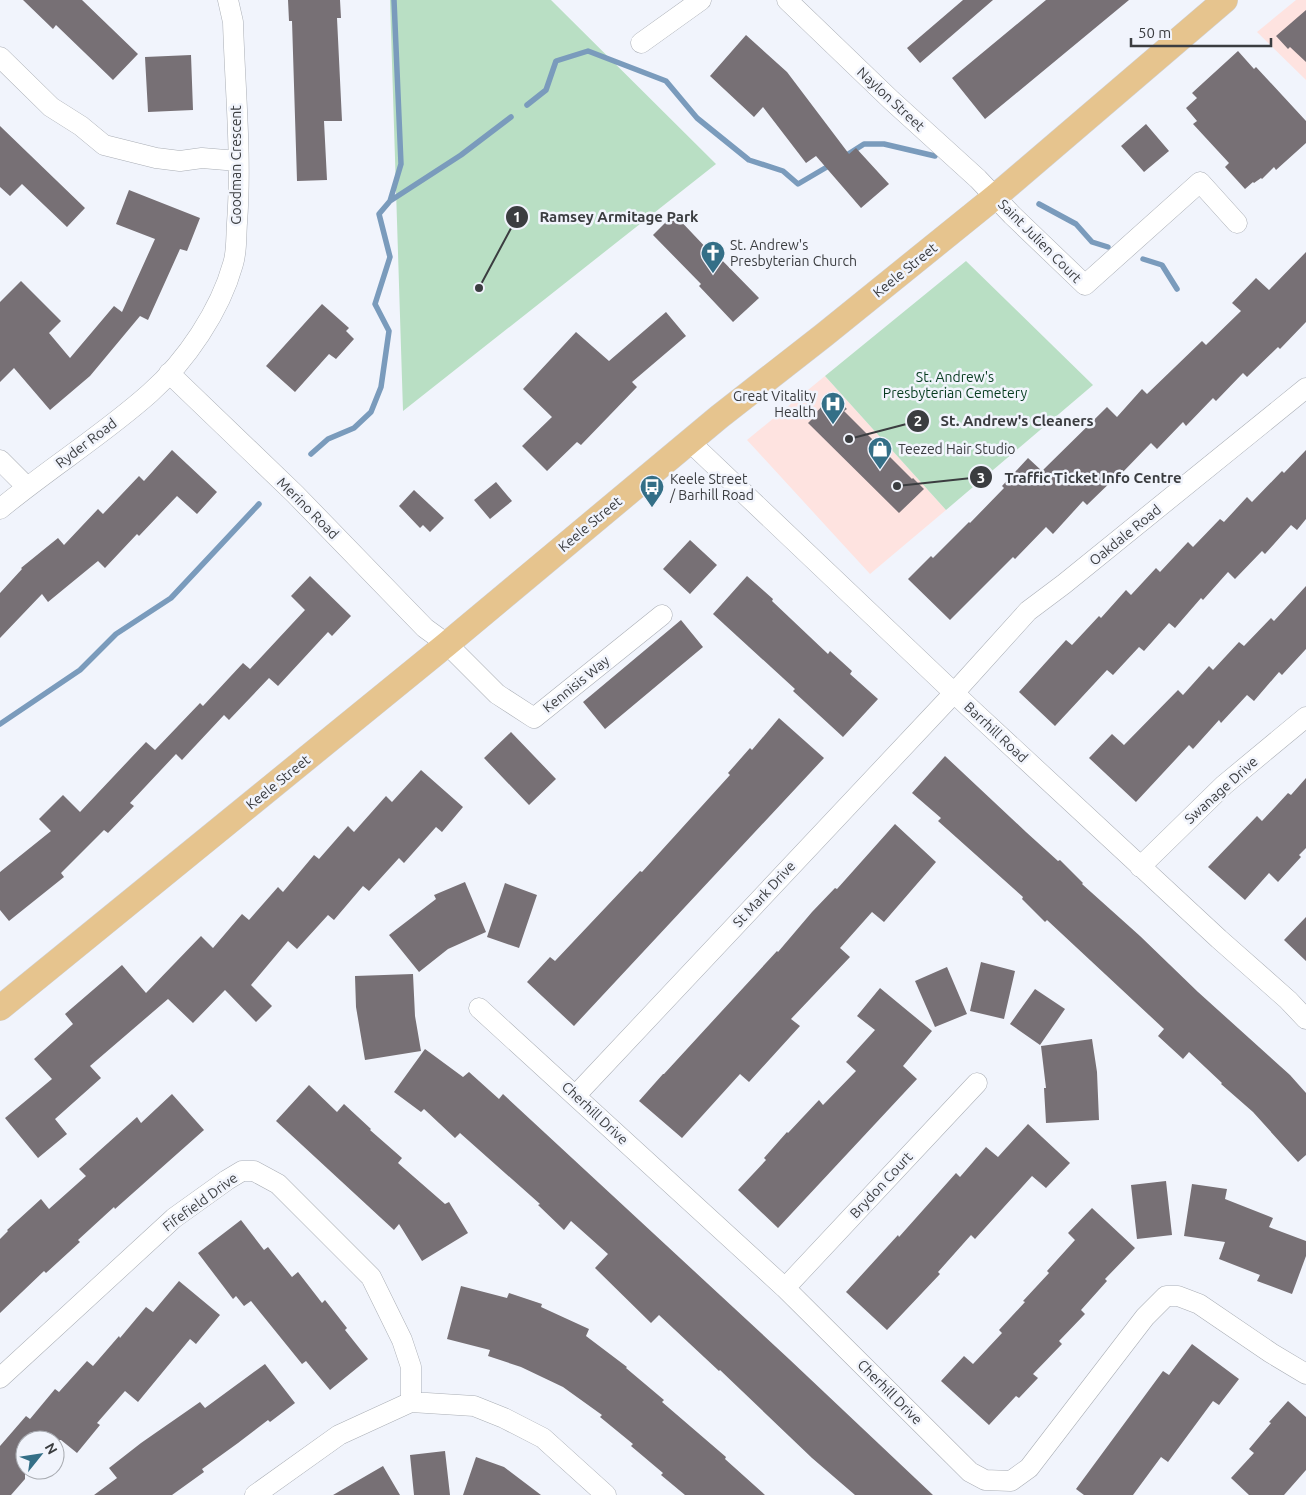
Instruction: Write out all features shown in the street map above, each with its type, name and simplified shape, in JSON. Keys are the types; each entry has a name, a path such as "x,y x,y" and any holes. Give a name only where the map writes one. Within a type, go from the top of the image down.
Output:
{"main road":[{"name":"Keele Street","path":"0,1008 447,644 689,441 996,196 1225,0"}],"street":[{"name":"Goodman Crescent","path":"169,372 194,343 213,313 234,263 239,202 233,22 228,0"},
{"path":"641,43 701,0"},
{"name":"Naylon Street","path":"787,0 891,100 996,196"},
{"path":"0,57 51,107 81,126 104,145 137,154 172,160 202,158 238,161"},
{"name":"Saint Julien Court","path":"996,196 1012,215 1084,286 1200,182 1236,223"},
{"name":"Ryder Road","path":"0,509 127,412 151,392 169,372"},
{"name":"Merino Road","path":"169,372 295,494 425,628 447,644"},
{"name":"Oakdale Road","path":"954,693 1028,611 1072,578 1306,388"},
{"name":"Barrhill Road","path":"689,441 954,693 1140,867 1288,1000 1306,1019"},
{"path":"0,460 27,487"},
{"name":"Kennisis Way","path":"447,644 497,694 534,718 662,615"},
{"name":"St Mark Drive","path":"576,1096 954,693"},
{"name":"Swanage Drive","path":"1140,867 1224,785 1306,717"},
{"name":"Cherhill Drive","path":"479,1008 785,1288 970,1472 985,1480 1011,1481 1029,1468 1145,1317 1166,1296 1178,1296 1199,1304 1271,1353 1306,1374"},
{"name":"Brydon Court","path":"785,1288 977,1082"},
{"name":"Fifefield Drive","path":"0,1378 174,1218 242,1171 254,1171 278,1184 370,1277 402,1340 411,1367 411,1402"},
{"path":"255,1495 340,1435 411,1402 474,1406 504,1418 544,1438 606,1495"}],"shaded area":[{"path":"1296,0 1306,0 1306,80 1257,32"},
{"path":"825,376 946,510 870,574 747,440"}],"green space":[{"path":"390,0 551,0 716,164 403,411"},
{"name":"St. Andrew's Presbyterian Cemetery","path":"966,261 1093,385 946,510 825,376"}],"building":[{"path":"23,0 82,0 138,54 113,80 56,25 53,29"},
{"path":"288,0 340,0 341,18 337,18 342,121 324,121 327,180 297,181 292,21 289,21"},
{"path":"963,0 993,0 920,63 907,48"},
{"path":"1046,0 1129,0 985,119 952,78"},
{"path":"1306,10 1306,62 1290,47 1288,49 1276,36"},
{"path":"746,35 787,72 849,154 856,148 889,184 861,208 816,156 806,163 763,107 754,117 710,76"},
{"path":"1238,51 1254,69 1256,67 1306,121 1306,143 1276,170 1274,167 1262,179 1253,182 1245,189 1225,167 1229,163 1193,124 1197,121 1186,108 1197,98 1192,93"},
{"path":"191,55 193,110 148,112 145,57"},
{"path":"1146,124 1169,151 1144,172 1121,146"},
{"path":"0,126 85,208 67,227 22,184 10,196 0,187"},
{"path":"129,190 200,218 187,251 180,249 148,320 140,316 90,376 50,410 14,368 0,382 0,302 21,281 61,321 49,333 70,358 114,306 122,312 155,239 116,224"},
{"name":"St. Andrew's Presbyterian Church","path":"674,214 711,253 713,251 759,298 733,322 699,286 701,284 653,235"},
{"path":"1306,252 1306,322 1280,349 1278,347 1247,377 1243,373 1216,401 1213,398 1186,426 1183,422 1157,449 1151,443 1087,505 1083,501 1053,534 1046,527 950,620 908,579 931,556 933,558 970,523 1004,488 1002,486 1028,458 1042,471 1107,407 1117,417 1142,389 1147,394 1202,341 1206,345 1241,311 1232,303 1256,278 1269,290"},
{"path":"322,304 349,328 346,331 354,339 336,359 329,354 295,392 266,366"},
{"path":"666,312 686,336 632,382 637,387 581,445 577,442 547,471 522,446 552,417 523,389 576,332 609,361"},
{"path":"835,397 847,409 844,411 924,489 899,513 808,423 824,404 827,406"},
{"path":"172,450 217,492 197,514 177,496 105,568 98,561 48,602 42,594 0,638 0,593 21,568 58,538 64,545 98,509 103,514 139,476 144,481"},
{"path":"1306,450 1306,519 1297,530 1291,525 1265,554 1262,551 1235,579 1228,572 1203,600 1201,598 1175,628 1169,623 1144,651 1139,647 1113,675 1107,670 1055,726 1019,692 1066,640 1072,645 1099,616 1101,618 1126,590 1131,595 1156,568 1160,572 1188,542 1193,547 1220,519 1224,522 1247,497 1252,502 1282,471 1284,473"},
{"path":"496,482 512,501 490,519 474,500"},
{"path":"414,490 444,518 430,532 423,525 420,528 399,506"},
{"path":"690,540 717,565 690,594 663,569"},
{"path":"310,576 351,616 332,636 328,632 278,686 269,678 229,720 224,715 182,760 176,754 130,803 134,806 108,833 104,830 61,873 64,877 9,921 0,910 0,872 51,831 39,819 63,795 80,812 146,742 155,750 200,703 203,706 243,663 250,669 305,610 291,596"},
{"path":"747,576 828,654 830,651 852,671 850,674 878,699 843,737 793,691 795,689 713,614"},
{"path":"1306,586 1306,649 1282,675 1279,672 1254,701 1247,695 1221,723 1219,720 1193,749 1189,745 1136,802 1089,758 1112,734 1124,745 1178,690 1183,695 1209,666 1213,670 1239,642 1244,646 1271,618 1274,621"},
{"path":"681,620 703,647 605,729 583,702"},
{"path":"779,718 824,758 574,1026 527,982 550,957 555,961 640,871 642,872 730,775 728,773 750,748 752,750"},
{"path":"511,732 556,779 529,805 484,758"},
{"path":"945,756 1058,861 1060,860 1082,884 1290,1075 1306,1093 1306,1155 1298,1162 1253,1112 1189,1052 1183,1059 1158,1036 1164,1029 1047,920 1045,922 1022,899 1023,897 938,821 941,818 912,793"},
{"path":"421,770 463,807 442,832 436,827 404,863 399,858 369,891 363,886 334,920 328,915 297,949 288,941 251,985 272,1006 256,1022 225,990 193,1023 168,999 90,1066 101,1078 55,1119 67,1134 38,1158 5,1118 52,1079 34,1059 73,1024 65,1014 122,965 146,993 201,936 213,948 242,914 249,920 278,887 283,892 314,855 319,859 348,826 354,832 386,796 392,802"},
{"path":"1306,778 1306,848 1299,855 1301,857 1278,882 1269,873 1245,900 1208,867 1257,816 1262,821 1288,793 1291,795"},
{"path":"895,824 936,862 884,922 872,912 840,948 850,957 791,1019 800,1026 749,1082 740,1074 682,1138 639,1101 778,952 812,912 835,888 837,889"},
{"path":"465,882 486,932 448,949 419,972 389,935 436,899 434,895"},
{"path":"505,883 537,895 519,948 487,937"},
{"path":"1306,917 1306,961 1284,940"},
{"path":"981,962 1015,971 1004,1019 970,1011"},
{"path":"947,967 967,1014 935,1027 915,981"},
{"path":"413,974 415,1016 421,1051 365,1060 356,1007 355,976"},
{"path":"880,988 932,1031 903,1066 917,1079 778,1228 738,1190 766,1160 764,1158 787,1132 819,1100 823,1105 856,1071 846,1062 875,1030 857,1016"},
{"path":"1035,989 1065,1009 1040,1045 1010,1024"},
{"path":"1092,1039 1097,1072 1099,1120 1046,1123 1044,1088 1046,1088 1041,1046"},
{"path":"425,1049 463,1077 469,1072 499,1099 503,1094 933,1495 855,1495 812,1458 659,1315 651,1323 595,1268 608,1254 571,1221 564,1230 538,1205 540,1204 460,1133 455,1138 424,1109 421,1112 394,1092"},
{"path":"309,1085 337,1112 344,1104 371,1129 402,1158 398,1163 445,1204 449,1202 468,1233 422,1261 399,1224 394,1230 276,1121"},
{"path":"172,1094 204,1130 115,1209 114,1207 78,1240 80,1242 46,1273 44,1271 0,1313 0,1239 7,1230 41,1199 49,1209 86,1176 79,1169 137,1117 141,1123"},
{"path":"1028,1124 1070,1163 1046,1188 1032,1176 975,1239 971,1235 938,1272 940,1274 887,1330 846,1292 898,1235 899,1237 956,1173 960,1177 986,1147 998,1157"},
{"path":"1166,1181 1172,1235 1137,1239 1131,1185"},
{"path":"1192,1184 1227,1189 1225,1199 1273,1218 1269,1227 1306,1241 1306,1256 1292,1294 1257,1281 1260,1275 1219,1259 1225,1242 1184,1236"},
{"path":"1092,1208 1135,1248 1105,1279 1107,1281 1081,1310 1085,1314 1059,1341 1062,1344 1033,1374 1038,1378 1019,1398 1016,1396 989,1425 941,1381 964,1356 973,1364 1002,1333 999,1330 1025,1302 1023,1301 1049,1273 1047,1271 1075,1240 1068,1233"},
{"path":"241,1220 264,1250 268,1247 292,1277 298,1272 322,1303 325,1300 347,1328 345,1330 368,1359 330,1390 306,1361 302,1364 251,1301 244,1306 236,1296 233,1299 198,1253"},
{"path":"179,1281 220,1315 196,1344 190,1339 138,1402 125,1391 97,1423 100,1425 77,1453 65,1443 65,1430 15,1430 15,1480 24,1480 11,1495 0,1495 0,1446 26,1416 30,1419 55,1389 59,1392 87,1361 93,1366 146,1307 153,1312"},
{"path":"461,1286 507,1298 509,1293 542,1304 541,1307 589,1329 586,1336 627,1367 664,1400 662,1402 726,1457 725,1459 765,1495 685,1495 661,1475 663,1473 631,1446 633,1444 600,1417 602,1415 563,1387 521,1367 488,1356 490,1350 447,1339"},
{"path":"1192,1344 1239,1379 1219,1405 1213,1401 1168,1462 1161,1457 1133,1495 1084,1495 1076,1489 1163,1371 1169,1375"},
{"path":"265,1364 295,1403 270,1422 268,1420 202,1469 204,1472 172,1495 94,1495 117,1478 109,1468 141,1443 200,1402 205,1408"},
{"path":"1288,1401 1306,1417 1306,1470 1284,1495 1249,1495 1231,1478 1254,1453 1249,1449 1271,1423 1269,1422"},
{"path":"445,1451 450,1495 414,1495 410,1455"},
{"path":"476,1457 504,1467 541,1495 463,1495"},
{"path":"383,1466 400,1495 333,1495"}],"waterway":[{"path":"390,201 401,164 394,0"},
{"path":"527,105 546,90 556,61 588,51 666,81 697,118 749,160 783,171 798,184 832,164"},
{"path":"311,454 328,439 354,428 371,412 381,387 389,331 375,304 390,257 379,214 390,201 461,155 511,117"},
{"path":"842,158 864,144 884,144 935,156"},
{"path":"1039,204 1076,224 1092,242 1108,247"},
{"path":"1143,259 1162,265 1177,289"},
{"path":"0,724 80,670 116,634 171,598 259,504"}],"place":[{"name":"St. Andrew's Presbyterian Church","path":"713,274"},
{"name":"Ramsey Armitage Park","path":"479,288"},
{"name":"Great Vitality Health","path":"833,425"},
{"name":"St. Andrew's Cleaners","path":"849,439"},
{"name":"Teezed Hair Studio","path":"880,470"},
{"name":"Traffic Ticket Info Centre","path":"897,486"},
{"name":"Keele Street / Barhill Road","path":"652,508"}]}
